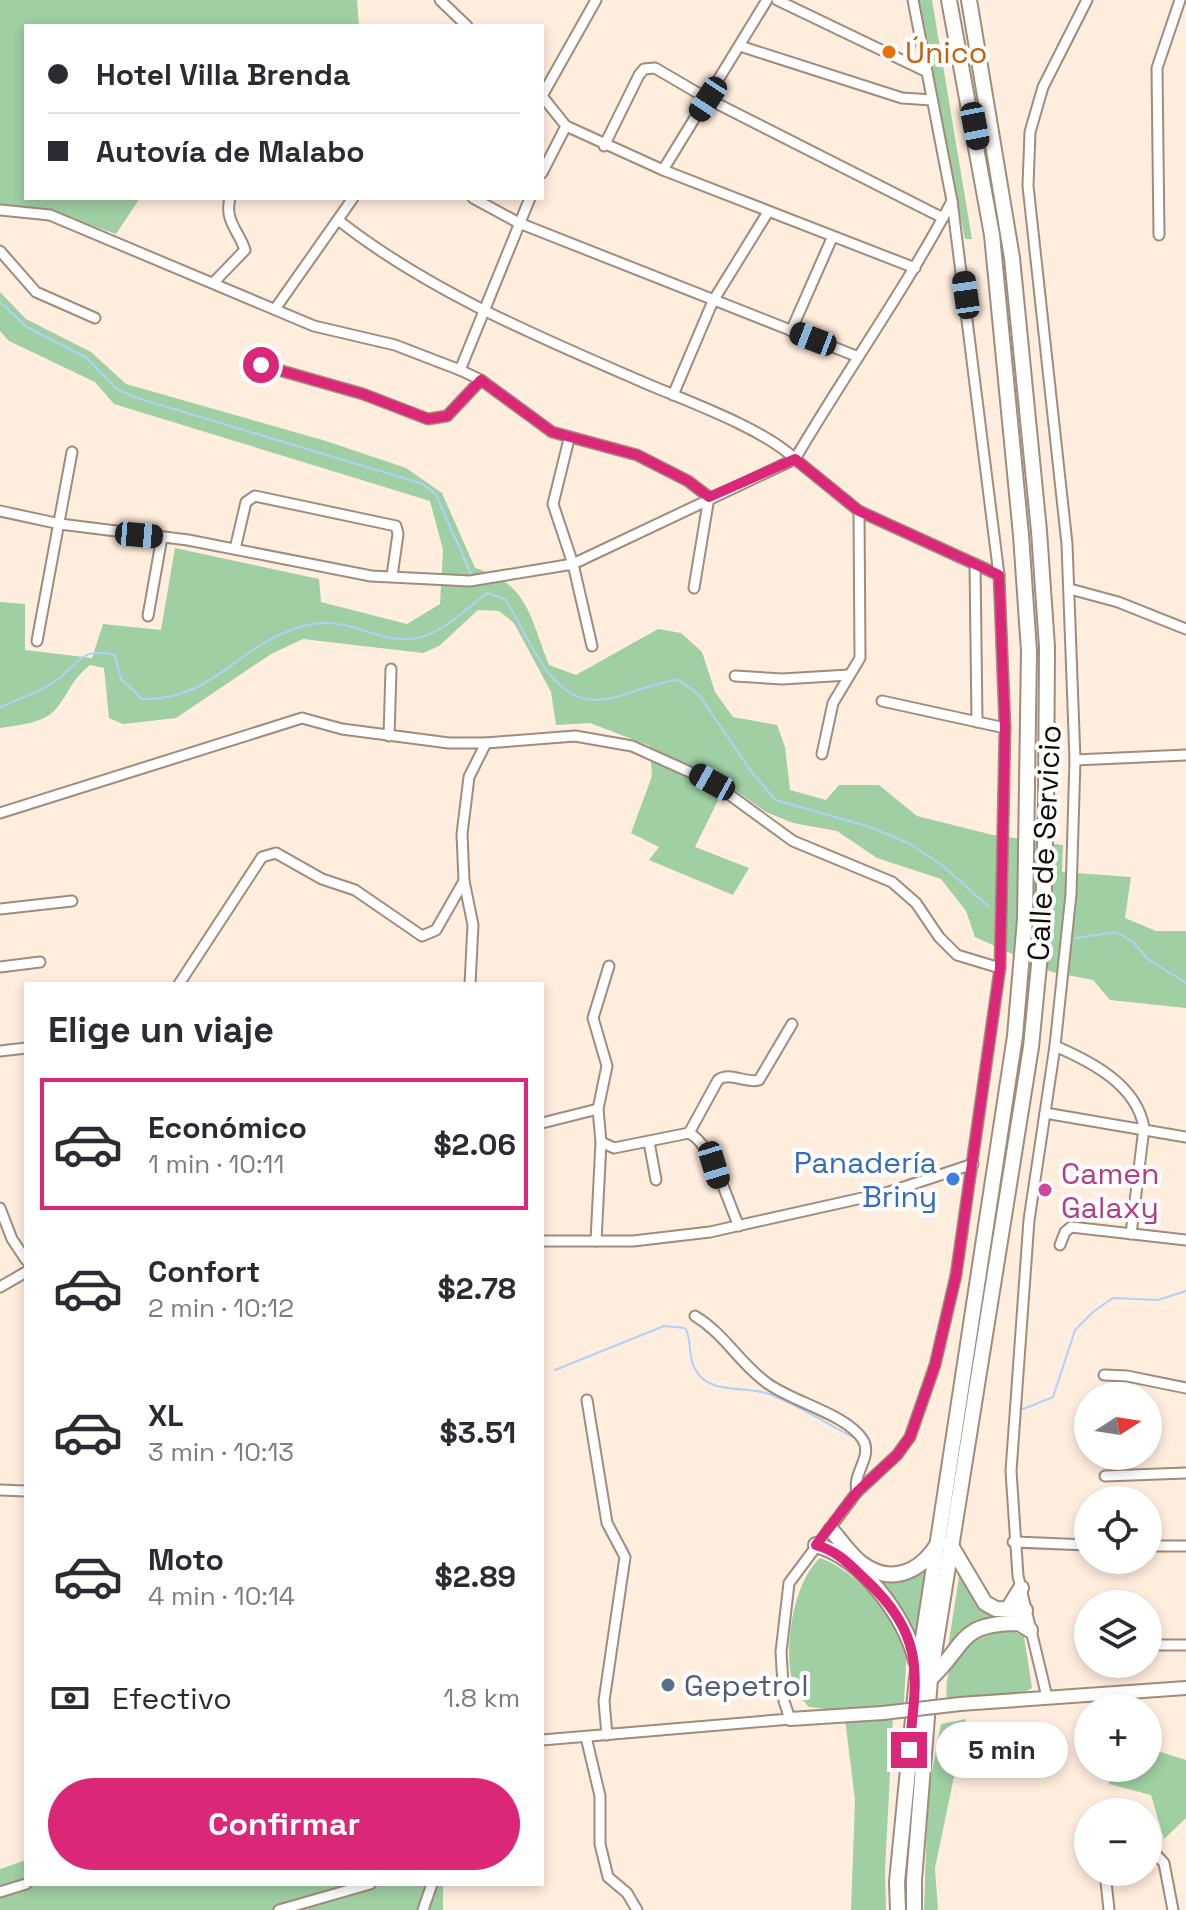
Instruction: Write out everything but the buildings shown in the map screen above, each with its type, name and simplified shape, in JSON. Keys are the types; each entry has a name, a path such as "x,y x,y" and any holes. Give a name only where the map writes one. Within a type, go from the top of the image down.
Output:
{"highway":[{"path":"831,1530 860,1563 875,1572 891,1575 916,1569 945,1543 1022,982 1029,651 992,235 949,0"},
{"path":"898,1910 898,1867 924,1678 1031,1047 1043,924 1047,647 1018,319 996,148 969,0"},
{"path":"945,1543 985,1603 996,1609 1025,1610"},
{"path":"816,1545 843,1558 895,1610 924,1678 914,1910"},
{"path":"1008,1609 1021,1588"},
{"path":"924,1678 945,1665 959,1642 977,1629 1019,1623 1030,1630"}],"main road":[{"path":"790,1719 1186,1688"}],"street":[{"path":"440,0 465,24"},
{"path":"544,92 596,0"},
{"path":"663,170 767,0"},
{"path":"777,0 927,72"},
{"name":"Calle de Servicio","path":"790,1719 782,1678 784,1604 789,1583 857,1492 897,1455 919,1415 946,1322 973,1169 1000,968 1005,728 999,575 952,201 913,0"},
{"name":"Calle de Servicio","path":"1047,1697 1025,1610 1013,1542 1013,1429 1029,1220 1055,1046 1071,894 1075,760 1070,589 1028,186 1030,132 1043,87 1087,0"},
{"path":"1159,235 1157,68 1180,0"},
{"path":"740,46 902,98 932,100"},
{"path":"604,146 644,69 655,68 708,99 943,218"},
{"path":"544,98 566,126 604,146 915,268"},
{"path":"544,169 566,126"},
{"path":"214,282 245,250 232,227 230,200"},
{"path":"275,309 352,200"},
{"path":"477,200 519,223 856,356"},
{"path":"460,370 529,200"},
{"path":"0,511 60,524 235,549 350,573 475,580 573,564 709,497 795,459 856,356 915,268 952,201"},
{"path":"0,210 50,215 314,326 395,345 460,370 481,380 538,423 569,439 637,455 688,481 709,497"},
{"path":"673,395 713,301 768,212"},
{"path":"338,220 374,248 484,310 785,449 859,511 999,575"},
{"path":"791,331 832,238"},
{"path":"0,251 36,292 95,318"},
{"path":"261,365 363,394 428,419 447,416 481,380"},
{"path":"569,439 553,504 573,564 592,646"},
{"path":"37,641 72,452"},
{"path":"235,549 246,502 255,496 396,526 398,534 392,576"},
{"path":"694,588 709,497"},
{"path":"822,754 833,703 860,658 859,511"},
{"path":"148,616 162,537"},
{"path":"975,564 977,722"},
{"path":"1070,589 1118,602 1186,629"},
{"path":"389,736 391,669"},
{"path":"735,676 782,679 849,675"},
{"path":"882,701 1005,728"},
{"path":"0,813 302,718 342,729 389,736 486,743 553,736 602,738 632,746 687,768 793,841 892,882 916,903 939,937 957,955 1000,968"},
{"path":"470,982 473,925 464,881 465,798 469,777 486,743"},
{"path":"1075,760 1186,755"},
{"path":"180,982 262,857 276,853 322,879 355,890 422,936 436,930 464,881"},
{"path":"0,909 72,901"},
{"path":"0,967 40,962"},
{"path":"596,1241 601,1142 598,1109 607,1066 593,1018 609,966"},
{"path":"689,1133 718,1080 726,1076 751,1082 759,1080 792,1024"},
{"path":"1055,1046 1083,1058 1125,1089 1141,1112 1144,1128 1131,1234"},
{"path":"0,1051 24,1048"},
{"path":"544,1122 598,1109"},
{"path":"1045,1113 1186,1137"},
{"path":"601,1142 614,1148 689,1133 697,1137 714,1165 739,1226"},
{"path":"649,1142 656,1180"},
{"path":"544,1241 676,1237 889,1192 959,1170 973,1169"},
{"path":"0,1208 12,1239 24,1257"},
{"path":"1060,1245 1065,1232 1071,1227 1186,1240"},
{"path":"0,1287 24,1273"},
{"path":"695,1316 716,1328 766,1383 827,1414 863,1440 867,1451 854,1481 857,1492"},
{"path":"1104,1375 1127,1376 1186,1388"},
{"path":"587,1400 607,1523 625,1557 604,1701 607,1735"},
{"path":"1105,1476 1186,1473"},
{"path":"0,1490 24,1491"},
{"path":"1013,1542 1074,1544"},
{"path":"1162,1546 1186,1546"},
{"path":"1162,1645 1186,1645"},
{"path":"544,1740 790,1719"},
{"path":"586,1737 600,1796 600,1844 608,1877 627,1893 637,1910"},
{"path":"1162,1861 1173,1910"},
{"path":"0,1892 24,1885"},
{"path":"279,1910 363,1886"},
{"path":"423,1910 431,1886"},
{"path":"1106,1886 1109,1910"}],"green space":[{"path":"0,0 357,0 359,24 24,24 24,200 139,200 116,234 42,208 0,205"},
{"path":"915,0 932,0 972,239 965,239"},
{"path":"0,292 26,319 91,352 126,384 326,441 406,468 442,493 475,568 507,583 517,593 531,618 549,665 576,675 658,629 681,633 702,652 715,692 733,717 777,725 785,747 790,790 826,800 839,785 879,785 917,816 993,835 1063,845 1062,872 1131,877 1125,918 1156,931 1186,931 1186,1008 1110,1000 1093,980 1052,972 975,937 966,911 941,879 877,858 837,831 793,823 766,812 726,784 695,847 749,868 733,895 649,860 659,847 631,833 652,776 650,746 590,723 556,725 551,692 514,623 499,611 478,610 439,646 423,653 303,639 271,654 176,718 123,724 109,718 104,668 90,665 50,715 29,723 0,728 0,602 25,604 25,650 92,658 103,624 161,630 175,548 319,579 321,602 407,624 440,604 443,550 430,501 114,404 95,382 9,341 0,331"},
{"path":"820,1558 845,1571 871,1594 893,1620 905,1646 904,1703 879,1708 893,1716 885,1870 886,1910 851,1910 855,1800 844,1711 809,1707 795,1690 791,1672 792,1618 803,1583"},
{"path":"930,1560 915,1652 864,1571 883,1579"},
{"path":"961,1564 972,1591 1015,1618 979,1625 946,1661"},
{"path":"1008,1629 1024,1636 1032,1688 1021,1694 947,1700 949,1671 961,1651 982,1638"},
{"path":"966,1719 935,1868 938,1910 924,1910 928,1793 941,1724"},
{"path":"1162,1752 1186,1760 1186,1818 1164,1839 1162,1798 1152,1798 1151,1795 1109,1784 1162,1782"},
{"path":"24,1861 24,1886 443,1886 443,1910 0,1910 0,1869"}],"waterway":[{"path":"0,302 27,327 87,358 117,389 134,397 423,484 436,495 472,576"},
{"path":"0,707 51,684 82,658 95,653 115,655 121,679 142,699 167,697 206,682 258,647 300,627 331,623 382,636 409,639 431,634 487,593 505,599 541,662 565,689 579,697 596,700 679,680 699,695 753,774 776,800 870,827 910,844 942,865 988,906"},
{"path":"1076,938 1116,932 1132,941 1149,960 1186,983"},
{"path":"1023,1409 1053,1397 1075,1330 1094,1311 1113,1298 1158,1300 1186,1291"},
{"path":"555,1370 664,1326 685,1328 695,1369 709,1383 769,1394 853,1437"}],"place":[{"name":"Único","path":"889,52"},
{"name":"Panadería Briny","path":"953,1179"},
{"name":"Camen Galaxy","path":"1045,1190"},
{"name":"Gepetrol","path":"668,1685"}],"route":[{"path":"261,365 363,394 428,419 447,416 481,380 552,432 581,443 637,455 688,481 709,497 795,459 859,511 999,575 1005,728 1005,846 1000,968 956,1275 935,1365 910,1437 897,1455 857,1492 831,1530 816,1545 828,1548 843,1558 891,1605 906,1628 917,1664 909,1750"}]}
